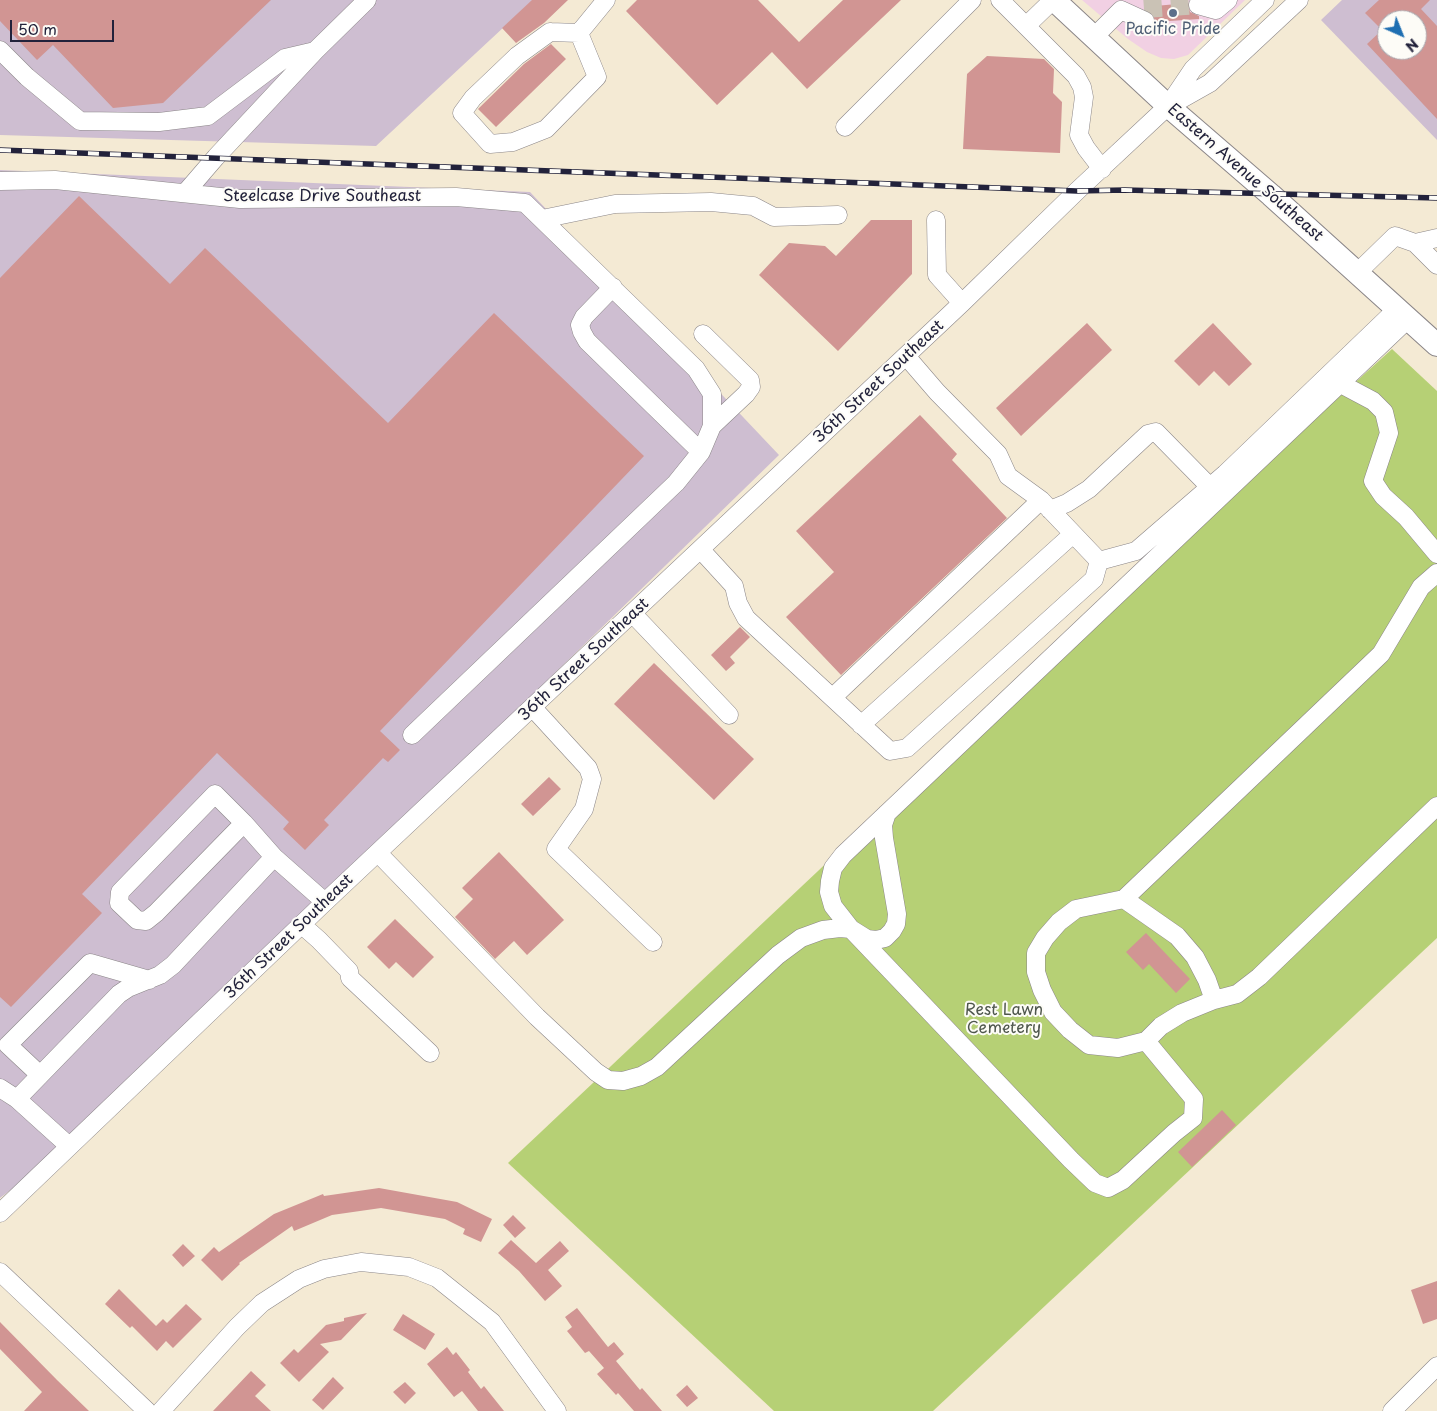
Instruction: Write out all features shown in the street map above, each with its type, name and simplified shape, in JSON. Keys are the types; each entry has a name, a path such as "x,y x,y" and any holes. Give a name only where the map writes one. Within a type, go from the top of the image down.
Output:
{"main road":[{"name":"Eastern Avenue Southeast","path":"1054,0 1168,106 1271,194 1437,345"}],"street":[{"path":"186,194 216,157 315,51 367,0"},
{"path":"579,33 606,0"},
{"path":"845,126 972,0"},
{"path":"1000,0 1076,76 1084,97 1079,135 1086,148 1102,168"},
{"path":"1026,26 1054,0"},
{"name":"36th Street Southeast","path":"1168,106 1210,83 1299,0"},
{"name":"36th Street Southeast","path":"0,1213 325,902 701,550 1168,106 1193,68 1257,2"},
{"path":"1198,11 1222,5"},
{"path":"1094,37 1135,10"},
{"path":"550,32 579,33 597,77 546,129 513,142 490,144 462,113 473,98 517,56 544,35 550,32"},
{"path":"0,50 27,77 80,121 159,122 208,116 285,58 315,51"},
{"name":"Steelcase Drive Southeast","path":"3,185 55,180 240,199 456,197 525,203 542,219"},
{"path":"542,219 615,204 711,202 753,206 774,217 838,215"},
{"path":"412,735 676,483 701,452 712,426 712,394 696,369 542,219"},
{"path":"936,220 937,275 962,303"},
{"path":"1358,272 1395,236 1415,243 1437,265"},
{"path":"1415,243 1437,238"},
{"path":"613,287 584,317 580,325 582,332 587,340 701,452"},
{"path":"1146,1041 1194,1099 1193,1118 1174,1133 1124,1180 1108,1188 1095,1183 1071,1160 851,929 833,906 829,892 833,868 843,855 887,813 1341,384 1403,313"},
{"path":"1099,561 1136,551 1403,313"},
{"path":"703,334 750,380 751,387 712,426"},
{"path":"906,356 937,392 998,454 1008,476 1046,505 1099,561"},
{"path":"1341,384 1373,401 1384,412 1389,433 1373,481 1383,496 1406,517 1437,554"},
{"path":"833,697 1046,505 1068,503 1089,489 1148,434 1156,432 1210,487"},
{"path":"861,725 1073,534"},
{"path":"701,550 734,586 738,603 746,618 890,751 907,748 1094,579 1099,561"},
{"path":"1437,573 1421,587 1380,654 1124,899 1076,909 1058,922 1036,953 1036,972 1042,990 1053,1012 1070,1030 1089,1045 1118,1048 1146,1041 1161,1026 1182,1013 1214,1000 1237,994 1259,977 1437,806"},
{"path":"632,614 729,715"},
{"path":"532,708 588,768 592,779 584,809 556,849 653,942"},
{"path":"244,823 146,921 137,920 119,903 120,892 215,794 244,823 274,857 325,902"},
{"path":"378,853 537,1017 596,1072 608,1080 623,1081 641,1076 657,1066 778,955 801,938 823,930 851,929 867,939 886,938 896,924 897,914 884,838 884,825 887,813"},
{"path":"17,1099 119,994 128,988 160,975 173,965 274,857"},
{"path":"1124,899 1176,936 1195,957 1207,980 1214,1000"},
{"path":"302,925 349,971 350,978 430,1053"},
{"path":"40,1075 8,1045 90,963 149,980"},
{"path":"0,1088 17,1099 69,1146"},
{"path":"161,1411 237,1327 262,1304 299,1279 324,1269 361,1262 409,1267 438,1278 492,1322 557,1411"},
{"path":"0,1272 147,1411"},
{"path":"1392,1411 1437,1366"}],"shaded area":[{"path":"0,0 533,0 376,146 0,135"},
{"path":"1082,0 1245,0 1188,55 1174,59 1161,58 1147,52 1128,39"},
{"path":"1342,0 1437,0 1437,140 1321,20"},
{"path":"0,170 530,192 779,455 69,1146 0,1198"}],"green space":[{"name":"Rest Lawn Cemetery","path":"1392,349 1437,391 1437,938 933,1411 774,1411 508,1163 853,838"}],"building":[{"path":"0,0 271,0 163,103 113,108 53,45 37,60 0,21"},
{"path":"532,0 568,0 544,23 516,43 502,28"},
{"path":"637,0 758,0 799,42 843,0 901,0 807,89 772,52 717,105 626,11"},
{"path":"1379,0 1430,0 1422,10 1377,10 1377,25 1365,13"},
{"path":"1188,3 1190,12 1199,16 1199,19 1155,22 1153,14 1144,9 1144,7"},
{"path":"1427,15 1437,26 1437,119 1382,60 1427,60"},
{"path":"1377,35 1377,55 1367,44"},
{"path":"551,44 566,59 496,127 478,109 524,64"},
{"path":"987,56 1044,59 1054,69 1053,93 1062,102 1060,153 963,149 967,74"},
{"path":"79,196 170,284 205,248 388,423 494,313 644,456 380,731 400,750 388,762 383,758 324,820 329,825 305,850 283,829 289,822 217,753 82,894 102,913 11,1007 0,997 0,278"},
{"path":"871,220 912,220 912,274 838,351 759,275 789,243 825,246 836,256"},
{"path":"1087,323 1112,350 1021,436 996,408"},
{"path":"1213,323 1252,364 1229,386 1214,371 1199,386 1174,361"},
{"path":"920,415 957,454 952,460 1007,518 841,675 786,617 834,572 796,531"},
{"path":"740,627 750,637 730,657 735,663 726,671 711,655"},
{"path":"654,663 754,759 714,800 614,704"},
{"path":"549,777 561,789 533,816 521,804"},
{"path":"499,852 564,920 527,955 514,941 495,959 455,917 473,899 462,888"},
{"path":"395,919 434,957 413,978 396,962 389,969 367,947"},
{"path":"1146,933 1190,979 1176,993 1149,964 1143,970 1126,952"},
{"path":"1222,1110 1236,1125 1192,1167 1178,1152"},
{"path":"379,1188 457,1202 492,1219 481,1242 463,1234 465,1229 445,1219 381,1208 332,1215 294,1231 292,1226 239,1263 222,1281 201,1260 214,1247 219,1252 274,1214 323,1194 324,1196"},
{"path":"513,1215 526,1228 515,1238 503,1225"},
{"path":"511,1240 536,1263 560,1241 569,1251 548,1270 562,1286 545,1301 519,1271 498,1253"},
{"path":"183,1244 195,1256 183,1267 172,1255"},
{"path":"1437,1281 1437,1319 1423,1324 1411,1290"},
{"path":"119,1289 156,1326 163,1319 167,1323 186,1304 202,1319 173,1348 166,1341 157,1351 132,1326 130,1328 105,1304"},
{"path":"577,1308 608,1347 614,1342 624,1354 616,1361 640,1390 642,1388 662,1411 634,1411 597,1374 604,1368 589,1351 585,1353 567,1331 572,1327 565,1317"},
{"path":"367,1313 341,1340 320,1344 329,1352 299,1382 280,1363 294,1349 298,1353 326,1325 344,1321 344,1318"},
{"path":"403,1314 435,1334 425,1350 393,1330"},
{"path":"0,1322 89,1411 24,1411 42,1392 0,1349"},
{"path":"447,1347 453,1355 456,1352 470,1370 468,1372 481,1389 484,1386 504,1411 478,1411 462,1391 454,1397 427,1364"},
{"path":"251,1371 266,1385 255,1396 271,1411 213,1411"},
{"path":"333,1377 344,1388 323,1410 312,1400"},
{"path":"405,1382 416,1393 405,1404 393,1392"},
{"path":"687,1385 698,1398 687,1407 676,1395"}],"tunnel":[{"path":"1144,9 1198,5"}],"railway":[{"path":"0,150 1077,191 1125,190 1437,198"}],"place":[{"name":"Pacific Pride","path":"1173,13"}]}
